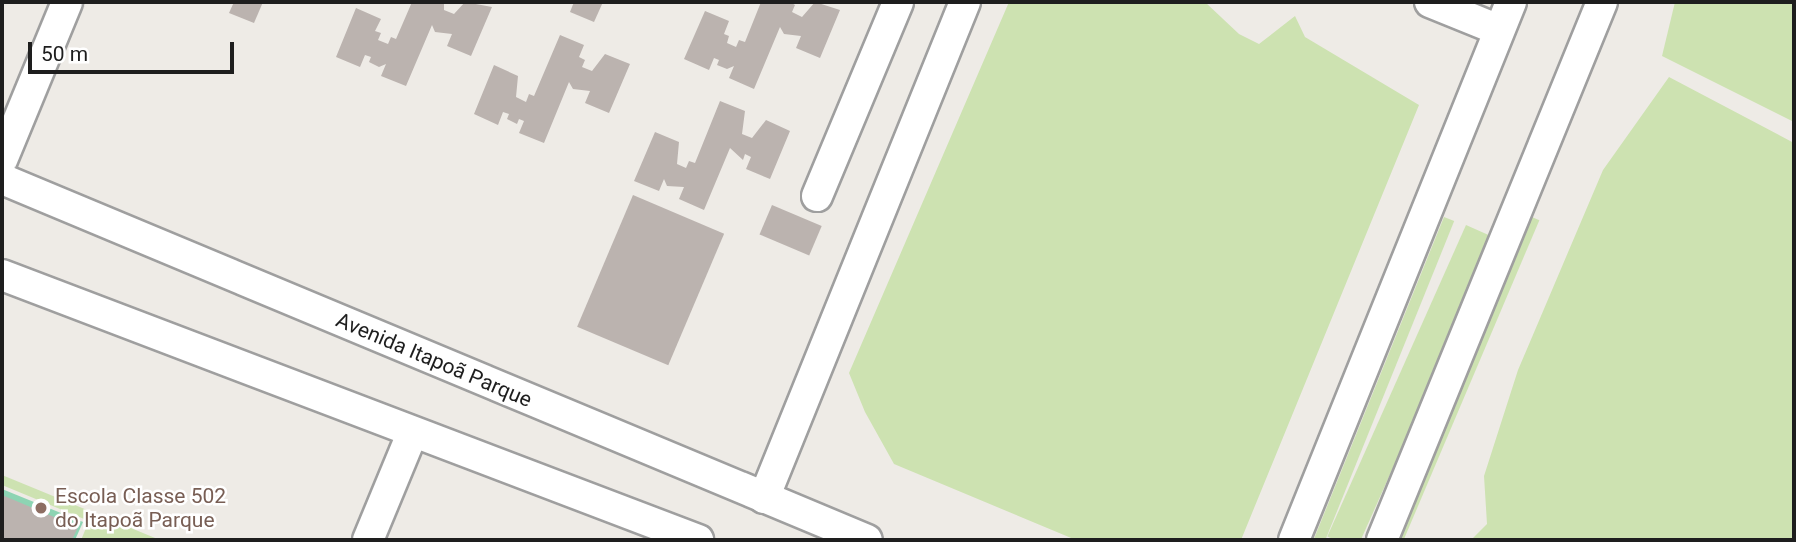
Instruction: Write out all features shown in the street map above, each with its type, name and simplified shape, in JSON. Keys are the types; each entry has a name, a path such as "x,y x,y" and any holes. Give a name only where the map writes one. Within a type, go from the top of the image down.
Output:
{"street":[{"path":"2,160 66,2"},
{"path":"817,196 898,2"},
{"path":"764,498 965,2"},
{"path":"1430,2 1499,30"},
{"path":"1294,540 1511,2"},
{"path":"1382,540 1602,2"},
{"name":"Avenida Itapoã Parque","path":"2,179 867,540"},
{"path":"2,275 412,435 698,540"},
{"path":"368,540 412,435"}],"green space":[{"path":"1009,2 1205,2 1239,34 1259,44 1295,16 1305,37 1419,105 1241,540 1076,540 894,464 865,412 849,373"},
{"path":"1675,2 1794,2 1794,122 1662,56"},
{"path":"1669,77 1794,143 1794,540 1471,540 1487,524 1484,476 1518,370 1603,170"},
{"path":"1444,217 1454,221 1325,540 1313,540"},
{"path":"1532,217 1539,220 1404,540 1395,539"},
{"path":"1466,225 1495,238 1361,540 1335,540 1327,537"},
{"path":"2,475 160,540 81,540 89,521 2,485"},
{"path":"2,489 83,522 75,540 2,540"}],"building":[{"path":"234,2 263,2 254,23 229,13"},
{"path":"412,2 444,2 444,10 454,14 465,2 492,7 471,56 447,46 452,34 435,32 432,25 406,86 381,76 386,64 379,67 369,62 371,57 365,55 360,67 336,57 356,8 381,19 375,31 381,33 378,40 388,44 391,37 396,39"},
{"path":"574,2 603,2 594,22 570,12"},
{"path":"761,2 790,2 795,5 792,12 802,17 815,2 840,10 820,58 796,48 801,36 784,34 780,27 754,89 729,78 734,66 727,69 717,65 719,60 714,58 709,70 684,59 705,11 729,21 724,34 729,36 727,43 736,47 739,40 745,42"},
{"path":"560,35 584,45 579,57 585,60 582,67 592,71 605,54 630,64 609,113 585,103 590,91 573,89 569,82 544,143 519,133 524,121 519,119 517,124 507,119 509,114 503,112 498,125 474,114 494,65 518,76 516,97 526,102 529,94 534,96"},
{"path":"720,101 745,111 742,134 752,138 766,120 790,131 770,179 746,169 751,157 745,154 743,160 730,148 704,210 679,199 684,187 667,186 664,179 659,191 634,181 655,132 679,142 677,164 686,168 689,161 695,163"},
{"path":"633,195 724,234 668,365 577,327"},
{"path":"772,205 822,226 809,256 759,234"},
{"path":"2,495 78,527 72,540 2,540"}],"place":[{"name":"Escola Classe 502 do Itapoã Parque","path":"41,508"}]}
